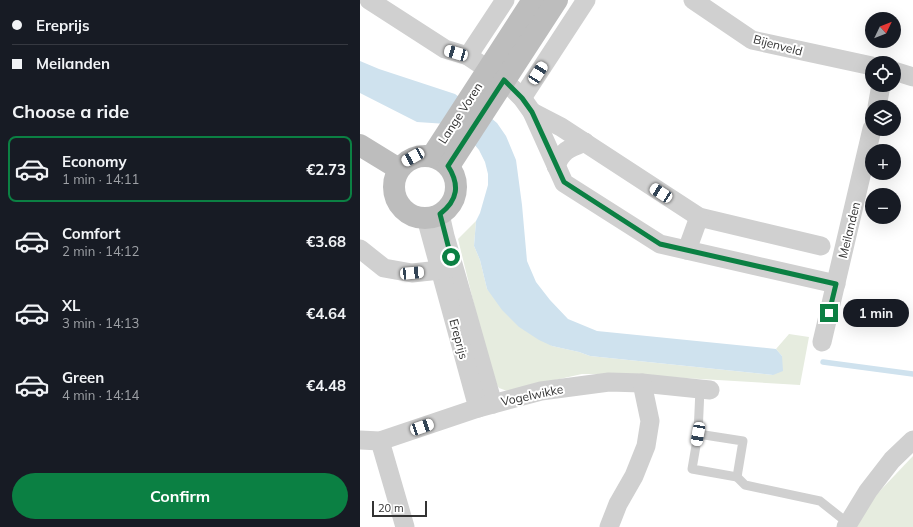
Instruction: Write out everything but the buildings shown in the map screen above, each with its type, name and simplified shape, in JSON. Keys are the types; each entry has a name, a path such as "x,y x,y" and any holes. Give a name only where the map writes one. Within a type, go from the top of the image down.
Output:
{"street":[{"path":"370,0 445,50 468,56 505,0"},
{"name":"Lange Voren","path":"440,161 490,84 533,0"},
{"name":"Lange Voren","path":"490,84 557,0"},
{"path":"527,105 586,0"},
{"name":"Bijenveld","path":"693,0 752,40 865,64"},
{"name":"Meilanden","path":"468,56 490,84 527,105 699,217 821,246"},
{"path":"901,73 913,77"},
{"name":"Meilanden","path":"527,105 564,182 660,244 836,284"},
{"name":"Meilanden","path":"822,342 870,136"},
{"path":"556,166 562,154 570,148 585,142"},
{"path":"360,145 399,169"},
{"path":"422,155 440,161 453,174 456,183 456,192 453,201 447,209 433,216 416,217 407,213 397,202 393,188 394,178 399,169 405,162 413,157 422,155"},
{"name":"Ereprijs","path":"433,216 485,406"},
{"path":"687,250 699,217"},
{"path":"360,248 384,268 412,273 447,269"},
{"name":"Vogelwikke","path":"360,440 380,441 485,406 541,391 609,382 642,383 705,390"},
{"path":"609,527 618,504 634,476 646,446 650,421 642,383"},
{"path":"848,525 868,490 892,460 913,440"},
{"path":"380,441 405,527"}],"lane":[{"path":"705,390 692,469 737,477 745,485 820,501 848,525"},
{"path":"698,434 743,441 737,477"}],"shaded area":[{"path":"476,221 474,246 480,260 487,289 552,346 590,356 773,375 782,356 776,349 789,334 809,337 800,385 616,374 582,374 528,386 510,392 499,388 492,378 458,239"},
{"path":"913,456 913,527 852,527 876,495"}],"water":[{"path":"360,61 379,69 455,94 479,108 497,123 506,136 516,160 527,261 536,282 568,319 597,331 776,349 782,356 783,371 773,375 590,356 552,346 539,340 519,327 502,310 487,289 480,260 474,246 476,221 480,213 488,185 488,174 485,162 479,150 464,132 447,124 417,122 360,93"}],"waterway":[{"path":"823,362 913,374"}],"route":[{"path":"451,257 440,214 447,209 453,201 456,192 456,183 448,166 504,80 522,98 532,112 564,182 660,244 836,284 829,313"}]}
